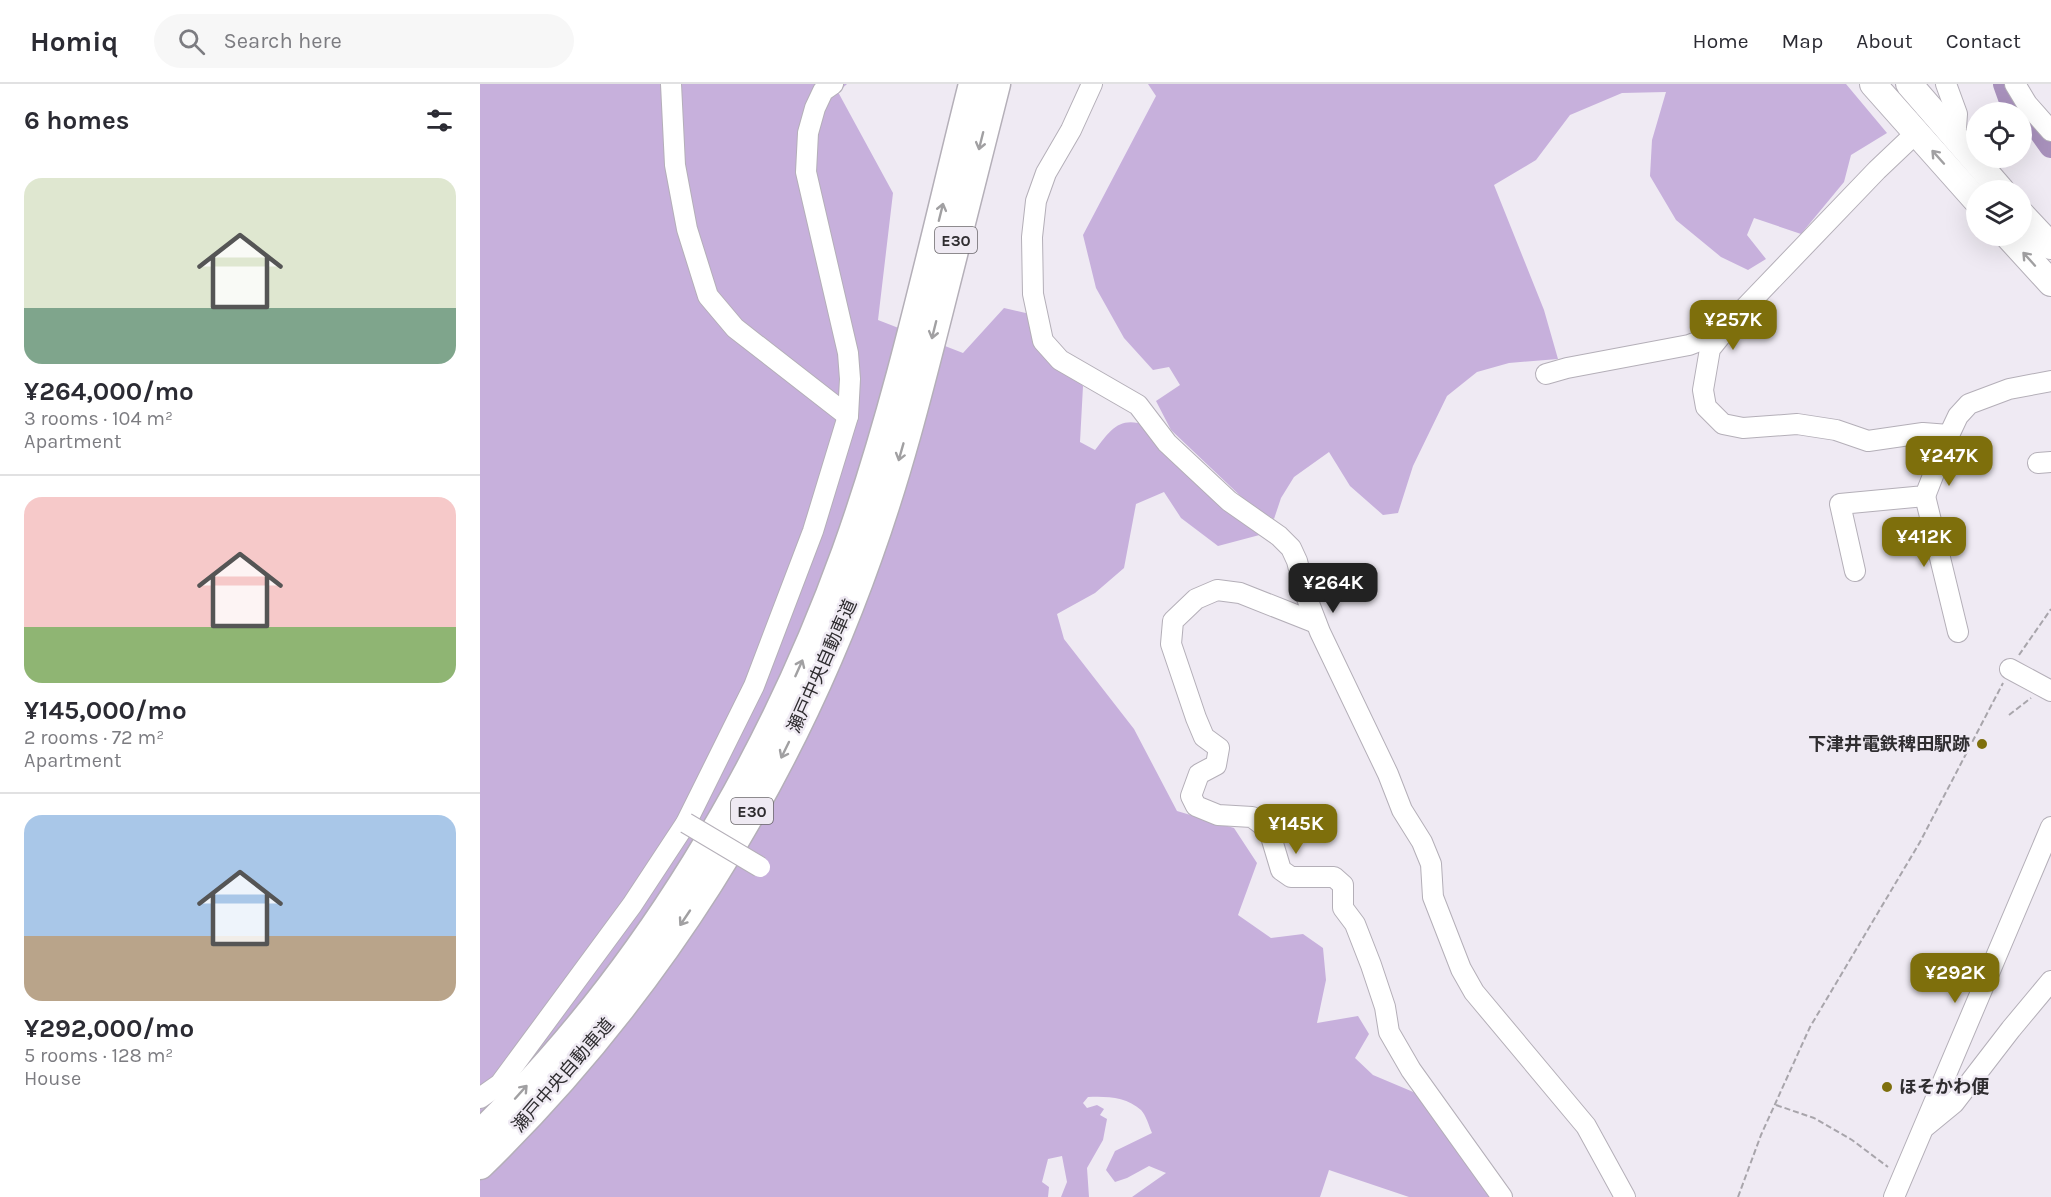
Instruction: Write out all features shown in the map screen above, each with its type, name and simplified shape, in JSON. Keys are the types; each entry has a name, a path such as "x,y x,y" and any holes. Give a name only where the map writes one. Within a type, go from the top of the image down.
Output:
{"highway":[{"name":"瀬戸中央自動車道","path":"480,1165 517,1130 588,1051 647,975 715,875 765,790 802,716 835,641 891,489 907,393 974,84"},
{"name":"瀬戸中央自動車道","path":"480,1134 570,1037 629,962 695,864 745,780 782,707 830,593 866,493 907,393 996,84"}],"main road":[{"path":"1873,84 1966,189"},
{"path":"1909,84 1992,180"},
{"path":"2032,226 2051,246"},
{"path":"2017,246 2051,283"}],"street":[{"path":"671,84 675,165 687,229 708,296 735,328 848,416"},
{"path":"480,1098 500,1084 520,1058 632,905 686,823 754,686 813,531 848,416 850,379 848,353 806,172 808,133 815,108 823,91 832,84"},
{"path":"1092,84 1071,130 1046,173 1036,201 1032,237 1033,294 1043,341 1060,360 1138,405 1167,442 1229,501 1279,536 1291,548 1316,623 1344,686 1388,774 1402,810 1422,842 1431,864 1433,897 1461,969 1474,992 1586,1126 1626,1197"},
{"path":"1947,84 1957,114 1956,128 1951,132"},
{"path":"2015,84 2027,104 2051,131"},
{"path":"1916,133 1860,188 1723,333 1710,350 1703,390 1706,407 1723,424 1743,428 1797,424 1836,430 1868,441 1923,433 1949,435"},
{"path":"1546,374 1689,345 1723,333"},
{"path":"1958,632 1925,496 1958,416 1969,404 2009,389 2051,381"},
{"path":"1855,571 1840,504 1925,496"},
{"path":"1316,623 1240,593 1217,590 1196,599 1173,621 1171,644 1196,718 1204,737 1219,748 1216,765 1199,774 1191,796 1196,807 1218,815 1252,817 1269,830 1281,870 1292,877 1334,877 1343,885 1343,908 1355,924 1371,965 1385,1007 1389,1032 1411,1070 1502,1197"},
{"path":"2010,669 2048,689"},
{"path":"686,823 760,867"},
{"path":"1894,1197 2051,827"},
{"path":"1923,1128 1954,1103 2051,981"}],"path":[{"path":"1738,1197 1761,1135 1810,1027 1920,842 1990,712 2010,669 2051,609"},
{"path":"2009,715 2048,689"},
{"path":"1776,1105 1814,1118 1852,1140 1903,1178"}],"shaded area":[{"path":"480,84 847,84 838,92 893,193 878,320 963,353 1004,308 1030,314 1038,344 1083,386 1080,442 1095,450 1111,431 1122,424 1128,422 1146,425 1267,533 1218,546 1181,518 1164,492 1136,504 1124,568 1095,593 1057,614 1064,639 1134,729 1177,811 1234,828 1257,863 1238,915 1271,938 1303,934 1323,948 1326,980 1317,1023 1358,1016 1369,1034 1355,1058 1373,1075 1418,1094 1491,1197 1409,1197 1329,1170 1320,1197 1132,1197 1166,1173 1149,1166 1115,1182 1106,1170 1115,1151 1152,1133 1141,1110 1129,1102 1109,1097 1088,1097 1083,1103 1087,1108 1097,1105 1104,1109 1100,1115 1107,1119 1103,1140 1087,1168 1089,1197 1061,1197 1067,1182 1062,1156 1048,1159 1042,1182 1049,1187 1048,1197 480,1197"},
{"path":"1148,84 1846,84 1887,133 1851,155 1844,182 1801,234 1754,218 1747,235 1766,259 1748,270 1721,257 1676,220 1650,176 1652,140 1666,92 1622,93 1570,115 1536,160 1494,185 1544,310 1558,359 1509,363 1477,372 1447,396 1413,466 1398,513 1383,515 1350,486 1329,452 1294,477 1281,498 1274,519 1251,506 1171,430 1156,401 1180,385 1169,367 1153,370 1124,338 1096,288 1083,235 1156,96"}],"waterway":[{"path":"2005,84 2013,102"},
{"path":"2032,123 2051,146"}],"place":[{"name":"下津井電鉄稗田駅跡","path":"1982,744"},
{"name":"ほそかわ便","path":"1887,1087"}]}
